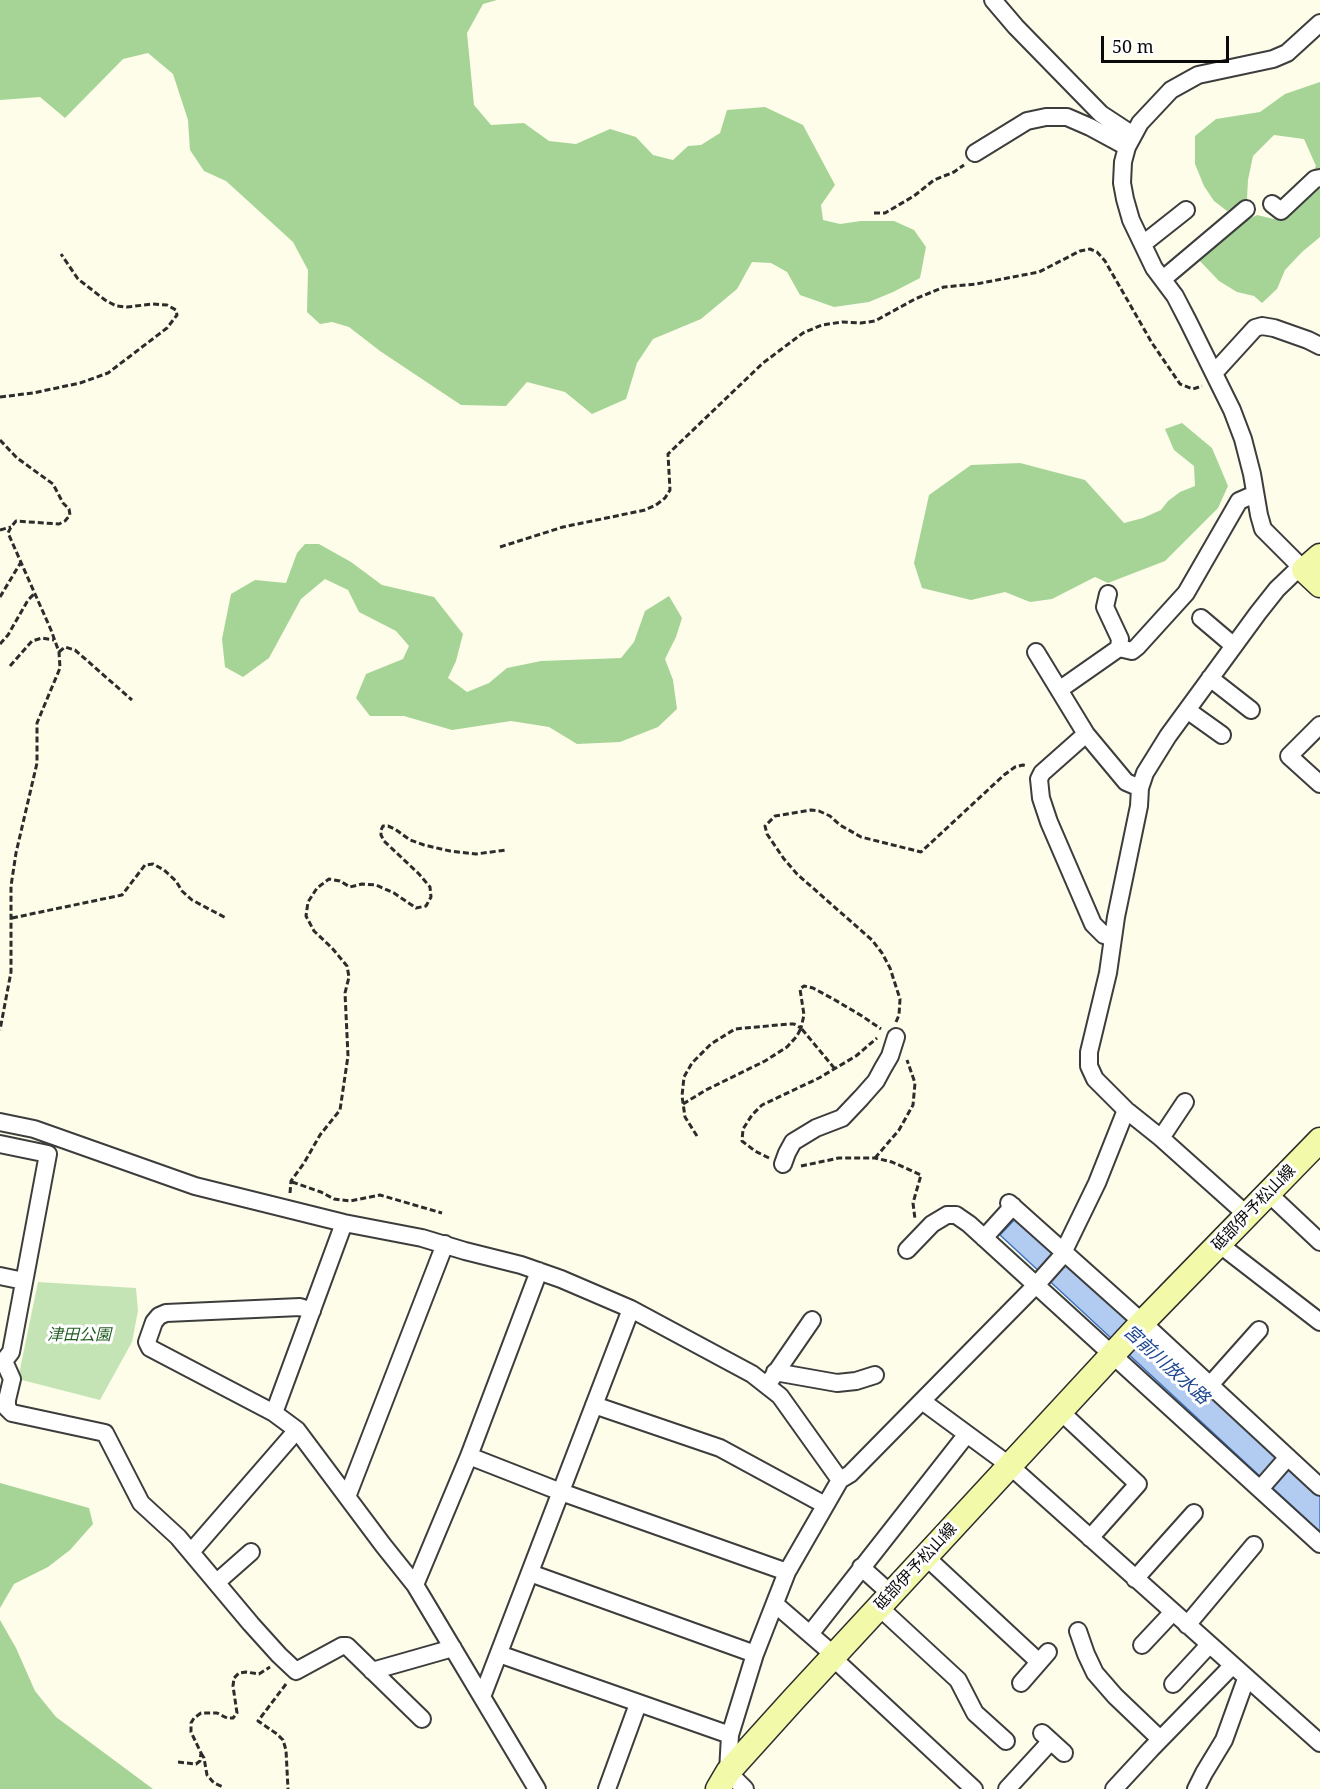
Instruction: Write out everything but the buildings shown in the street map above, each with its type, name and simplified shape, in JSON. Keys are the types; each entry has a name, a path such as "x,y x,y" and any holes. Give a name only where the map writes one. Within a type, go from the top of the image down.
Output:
{"main road":[{"name":"砥部伊予松山線","path":"723,1781 833,1656 1140,1324 1320,1140"}],"street":[{"path":"993,0 1016,27 1130,141"},
{"path":"1247,1215 1126,1110 1095,1079 1089,1066 1089,1052 1108,973 1140,788 1145,773 1155,754 1271,597 1311,569 1263,529 1258,515 1243,439 1232,410 1175,296 1154,268 1131,220 1122,183 1123,162 1130,141 1140,123 1154,106 1182,82 1198,75 1273,59 1287,53 1320,23"},
{"path":"975,153 1027,121 1047,117 1068,117 1130,141"},
{"path":"1272,204 1281,211 1315,179 1320,178"},
{"path":"1163,279 1246,209"},
{"path":"1143,244 1186,210"},
{"path":"1216,377 1254,328 1262,326 1274,328 1320,346"},
{"path":"1059,690 1119,648 1132,651 1137,647 1186,593 1239,501 1255,494"},
{"path":"1108,594 1105,607 1120,639 1119,648"},
{"path":"1201,618 1234,646"},
{"path":"1036,652 1086,734 1126,782 1140,788"},
{"path":"1210,678 1251,710"},
{"path":"1187,710 1222,735"},
{"path":"1320,725 1289,756 1320,784"},
{"path":"1086,734 1042,773 1041,798 1053,832 1093,924 1104,935 1113,938"},
{"path":"783,1164 793,1142 816,1128 842,1118 876,1081 890,1056 894,1035"},
{"path":"1161,1138 1185,1102"},
{"path":"745,1789 723,1781 729,1735 755,1654 787,1572 840,1480 850,1474 922,1401 1038,1282 1062,1254 1097,1183 1126,1110"},
{"path":"0,1122 34,1129 195,1186 345,1223 422,1238 539,1270 631,1309 752,1374 771,1379 837,1383 856,1381 875,1375"},
{"path":"60,1139 48,1154 11,1352 2,1362 12,1379 7,1408 12,1413 105,1433 141,1503 169,1527 291,1666 346,1646 422,1719"},
{"path":"0,1144 48,1154"},
{"path":"1268,1193 1320,1242"},
{"path":"986,1235 1010,1207 1210,1385 1287,1459 1320,1487"},
{"path":"907,1250 932,1224 947,1215 956,1215 986,1235 1262,1486 1320,1544"},
{"path":"274,1413 345,1223"},
{"path":"348,1497 445,1244"},
{"path":"1219,1244 1320,1322"},
{"path":"416,1585 469,1456 539,1270"},
{"path":"0,1276 24,1281"},
{"path":"312,1311 300,1306 166,1313 154,1322 147,1342 150,1348 274,1413 297,1430 416,1585 537,1789"},
{"path":"482,1696 631,1309"},
{"path":"771,1379 812,1320"},
{"path":"1210,1385 1260,1330"},
{"path":"771,1379 780,1396 840,1480"},
{"path":"922,1401 1010,1465 1320,1743"},
{"path":"594,1405 720,1448 825,1505"},
{"path":"1060,1411 1138,1484 1090,1538"},
{"path":"191,1552 297,1430"},
{"path":"810,1634 967,1434"},
{"path":"469,1456 561,1492 787,1572"},
{"path":"1262,1486 1287,1459"},
{"path":"1135,1579 1194,1514"},
{"path":"1187,1625 1254,1545"},
{"path":"217,1582 251,1552"},
{"path":"926,1557 1044,1657 1021,1683"},
{"path":"861,1567 885,1601 958,1680 975,1713 1006,1741"},
{"path":"530,1573 755,1654"},
{"path":"775,1604 810,1634 974,1789"},
{"path":"1142,1645 1173,1612"},
{"path":"1078,1631 1095,1673 1115,1696 1160,1739"},
{"path":"1173,1684 1209,1645"},
{"path":"372,1671 453,1648"},
{"path":"499,1654 729,1735"},
{"path":"1114,1789 1232,1666"},
{"path":"1196,1789 1224,1740 1246,1679"},
{"path":"607,1789 638,1704"},
{"path":"1007,1789 1047,1737 1064,1753"}],"path":[{"path":"874,213 885,213 914,196 934,180 954,172 970,160 975,153"},
{"path":"500,547 563,527 645,510 656,505 665,498 670,490 668,454 763,363 803,333 842,322 875,321 915,299 944,287 976,284 1039,272 1080,250 1090,249 1097,252 1105,261 1152,343 1180,384 1193,389 1216,377"},
{"path":"0,397 80,383 108,373 167,328 177,315 176,310 168,305 153,304 127,308 116,306 78,279 61,254"},
{"path":"0,440 17,458 53,484 63,503 69,509 70,515 58,524 16,521 8,533 59,652 60,668 37,723 37,763 16,853 11,886 11,972 0,1030"},
{"path":"0,531 11,527"},
{"path":"0,597 21,562"},
{"path":"0,644 34,593"},
{"path":"10,666 32,641 42,638 54,640"},
{"path":"59,652 65,647 75,650 132,700"},
{"path":"894,1035 900,999 890,968 882,953 872,940 784,859 767,834 765,826 775,816 811,810 819,811 861,837 921,852 1015,767 1031,766 1042,773"},
{"path":"288,1209 291,1181 320,1135 340,1110 348,1056 345,993 349,978 347,966 314,932 306,916 308,902 316,888 329,879 340,881 350,887 362,884 376,885 394,892 416,908 426,906 431,897 430,887 384,841 381,835 383,826 395,829 410,840 450,851 476,854 506,850"},
{"path":"12,918 122,895 145,865 153,864 176,881 182,891 192,900 226,918"},
{"path":"683,1104 787,1047 797,1036 804,1015 800,989 804,986 813,988 900,1040 915,1083 913,1106 899,1130 874,1158"},
{"path":"698,1136 685,1117 681,1096 684,1077 692,1063 725,1033 735,1029 795,1024 835,1068"},
{"path":"291,1181 334,1199 350,1201 380,1195 442,1213"},
{"path":"223,1786 214,1783 207,1774 204,1758 191,1732 191,1723 201,1713 217,1713 233,1718 237,1713 234,1678 239,1673 259,1674 271,1667 291,1666"},
{"path":"288,1789 286,1750 283,1740 258,1721 291,1666"},
{"path":"178,1762 196,1764 200,1761 201,1752"}],"green space":[{"path":"0,0 497,0 483,4 467,33 474,105 491,125 524,123 549,141 576,144 610,129 636,137 653,155 673,160 688,146 701,145 720,133 727,110 765,107 803,125 835,185 821,205 823,220 840,224 861,221 894,221 914,230 926,247 920,278 869,302 834,307 800,295 787,272 771,263 752,262 737,289 701,319 653,339 637,363 626,399 592,414 565,392 527,382 506,406 461,405 380,351 349,327 332,322 320,324 307,312 308,270 293,242 226,181 204,171 190,150 188,120 173,74 148,53 123,59 65,118 40,97 0,100"},
{"path":"1320,82 1320,237 1285,270 1277,289 1262,303 1254,296 1237,292 1219,281 1199,260 1247,220 1257,215 1278,220 1288,214 1316,166 1304,139 1274,135 1253,156 1247,199 1227,211 1214,201 1204,186 1195,164 1195,136 1216,119 1260,112 1285,94"},
{"path":"1182,423 1212,448 1228,486 1218,508 1165,561 1108,583 1095,577 1052,599 1030,602 1005,592 971,600 922,588 914,563 929,495 971,465 1020,463 1085,480 1124,523 1161,510 1180,492 1195,486 1194,466 1174,450 1165,429"},
{"path":"305,544 319,544 351,562 382,585 434,597 463,634 456,661 448,678 467,692 489,683 507,668 541,661 621,658 634,642 645,611 669,596 682,618 665,659 673,680 677,709 658,727 620,742 577,744 549,727 511,721 452,730 404,716 370,716 356,698 366,674 403,659 409,646 396,631 359,612 348,590 325,579 301,599 269,658 243,677 225,667 222,639 231,594 255,580 286,583 297,553"},
{"name":"津田公園","path":"38,1282 136,1288 138,1311 132,1342 100,1400 18,1379"},
{"path":"0,1483 89,1508 93,1524 70,1550 48,1567 14,1584 0,1608"},
{"path":"0,1620 16,1648 35,1691 56,1717 153,1789 0,1789"}],"water":[{"name":"宮前川放水路","path":"1016,1218 1320,1496 1320,1532 1000,1235"}]}
